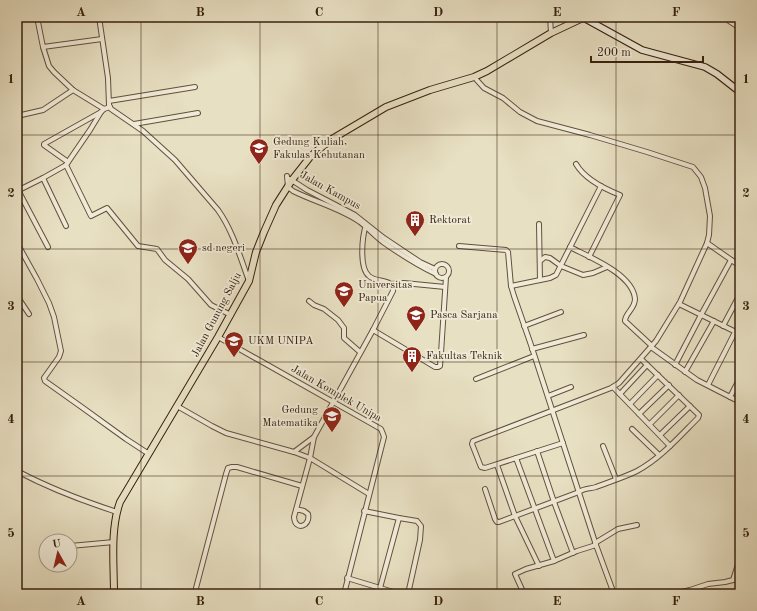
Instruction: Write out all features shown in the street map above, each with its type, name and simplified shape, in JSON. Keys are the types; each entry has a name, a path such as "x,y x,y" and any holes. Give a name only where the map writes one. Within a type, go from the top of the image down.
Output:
{"main road":[{"name":"Jalan Gunung Salju","path":"114,594 115,527 117,512 124,494 231,314 249,281 256,252 276,205 292,180 310,157 319,149 346,131 386,107 430,90 474,77 497,66 551,33 584,17"},
{"path":"584,17 642,50 705,67 717,74 740,92"}],"street":[{"path":"36,17 49,66 74,90 103,110"},
{"path":"99,17 108,78 110,107 114,112 143,131 175,160 218,210 228,227 249,281"},
{"path":"550,17 551,33"},
{"path":"723,17 740,28"},
{"path":"43,47 102,39"},
{"path":"474,77 484,88 503,98 520,112 537,122 590,135 647,152 693,168 701,177 705,188 710,216 710,235 679,304 670,320 641,359 619,383 613,387 473,441 472,446 481,466 485,468 563,443"},
{"path":"109,100 195,87"},
{"path":"17,116 42,110 74,90"},
{"path":"110,107 44,145 67,164 91,216 107,208 138,246 157,249 165,260 188,279 211,305 231,314"},
{"path":"48,247 18,191 67,164 103,110"},
{"path":"134,124 198,113"},
{"path":"576,164 590,179 620,195 589,257"},
{"path":"43,178 66,226"},
{"name":"Jalan Kampus","path":"292,180 307,190 355,214 366,226"},
{"path":"511,286 554,277 601,186"},
{"name":"Jalan Kampus","path":"288,187 298,194 349,216 366,226 415,261 421,267 436,274 440,278 446,277 448,269 443,264 437,266 435,269 415,261"},
{"path":"539,224 540,280"},
{"path":"366,226 362,247 363,258 367,273 372,278 392,284 404,283 445,286"},
{"path":"364,237 373,231"},
{"path":"17,243 49,303 54,317 61,351 59,357 44,378 45,381 149,454"},
{"path":"707,243 740,266"},
{"path":"459,246 507,251 511,286 514,296 614,594"},
{"path":"570,247 614,271 628,284 634,294 635,299 634,305 625,321 651,347 697,380 740,402"},
{"path":"540,260 548,257 561,266 584,275 607,267"},
{"path":"675,365 731,260"},
{"path":"435,269 436,274"},
{"path":"373,330 435,367 438,367 442,353 446,277"},
{"path":"296,508 308,514 309,518 304,526 298,526 294,522 294,517 296,508 310,458 314,437 393,291 392,284"},
{"path":"723,326 740,294"},
{"path":"17,296 29,314"},
{"path":"308,301 314,305 324,308 338,320 344,328 344,338 360,352"},
{"path":"679,304 740,334"},
{"path":"524,326 561,312"},
{"path":"685,372 714,321"},
{"path":"708,385 735,332"},
{"path":"532,349 584,335"},
{"name":"Jalan Komplek Unipa","path":"218,337 381,429 384,434 344,594"},
{"path":"476,379 534,356"},
{"path":"485,489 496,521 499,522 554,502 583,489 596,487 636,472 670,446 699,417 699,414 641,359"},
{"path":"620,394 647,365"},
{"path":"630,404 658,375"},
{"path":"730,397 740,378"},
{"path":"639,414 669,385"},
{"path":"548,396 571,387"},
{"path":"613,387 670,446"},
{"path":"650,424 679,395"},
{"path":"177,406 226,433 310,458 369,494"},
{"path":"660,435 690,406"},
{"path":"632,429 659,455"},
{"path":"294,452 314,437"},
{"path":"603,446 616,479"},
{"path":"537,451 572,553"},
{"path":"516,458 554,561"},
{"path":"497,465 515,516 539,566"},
{"path":"196,588 228,468 237,467 302,486"},
{"path":"17,471 38,482 81,500 117,512"},
{"path":"364,511 417,521 421,526 420,540 408,594"},
{"path":"380,588 399,518"},
{"path":"524,594 515,574 526,569 554,561 596,544 618,529 637,525"},
{"path":"78,545 114,542"},
{"path":"733,580 740,558"},
{"path":"347,578 400,594"},
{"path":"674,594 708,584 740,580"}],"place":[{"name":"Gedung Kuliah, Fakulas Kehutanan","path":"259,165"},
{"name":"Rektorat","path":"415,237"},
{"name":"sd negeri","path":"188,265"},
{"name":"Universitas Papua","path":"344,308"},
{"name":"Pasca Sarjana","path":"416,332"},
{"name":"UKM UNIPA","path":"234,358"},
{"name":"Fakultas Teknik","path":"412,373"},
{"name":"Gedung Matematika","path":"332,433"}]}
